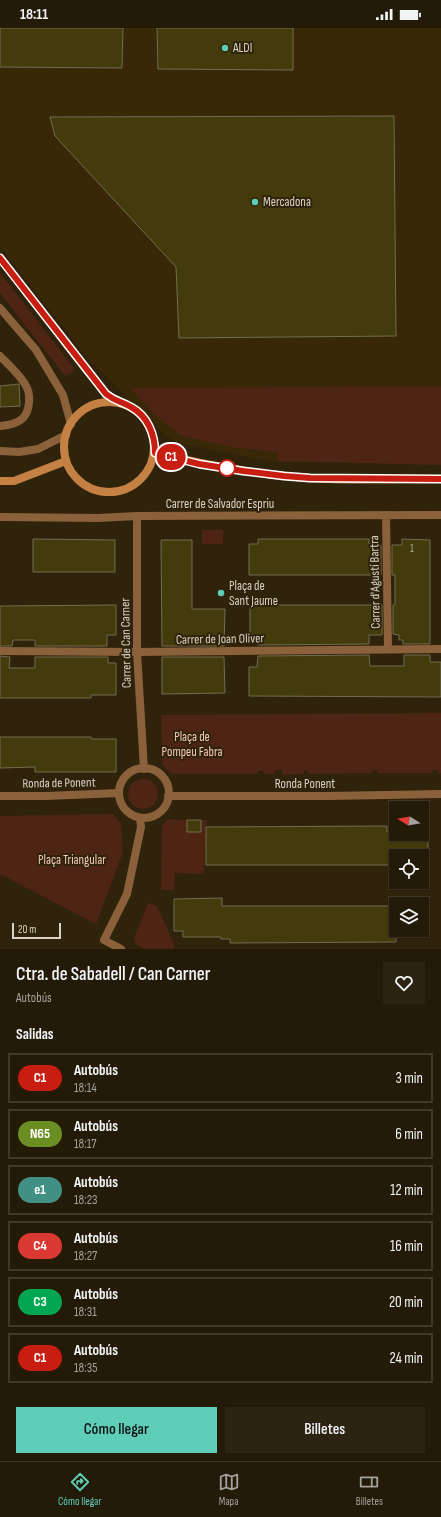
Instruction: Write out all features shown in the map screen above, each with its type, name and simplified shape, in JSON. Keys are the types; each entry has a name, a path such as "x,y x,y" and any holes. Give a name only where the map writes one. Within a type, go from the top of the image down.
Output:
{"street":[{"path":"0,258 106,394 117,402 131,407 143,416 152,429 155,453 148,473 137,484 124,491 109,493 94,491 81,484 71,472 66,461 64,444 66,435 76,416 88,407 102,402 117,402"},
{"path":"0,308 36,350 63,395 71,424"},
{"path":"0,356 26,386 29,407 23,418 10,425 0,426"},
{"path":"0,452 19,452 38,449 66,435"},
{"path":"155,453 199,464 272,475 310,478 441,479"},
{"path":"0,481 14,480 66,461"},
{"name":"Carrer d'Agustí Bartra","path":"386,515 388,649"},
{"name":"Carrer de Salvador Espriu","path":"0,517 98,518 137,516 441,515"},
{"name":"Carrer de Can Carner","path":"137,516 137,652 144,769"},
{"name":"Carrer de Joan Oliver","path":"0,651 137,652 441,649"},
{"path":"144,769 150,769 160,775 166,784 168,796 162,810 156,815 148,818 140,818 127,812 123,807 119,793 120,786 129,773 144,769"},
{"name":"Ronda de Ponent","path":"0,796 119,793"},
{"name":"Ronda Ponent","path":"168,796 441,794"},
{"path":"121,949 104,940 127,894 141,827 140,818"}],"shaded area":[{"path":"0,28 441,28 441,461 275,462 186,445 173,441 161,431 85,355 0,246"}],"green space":[{"path":"0,273 74,368 73,372 65,376 0,293"},
{"path":"441,386 441,465 277,461 278,452 230,447 180,435 152,412 131,388"},
{"path":"202,530 223,530 223,544 202,544"},
{"name":"Plaça de Pompeu Fabra","path":"441,713 441,773 438,773 438,770 432,770 432,773 377,773 378,770 373,770 372,773 308,774 308,771 304,771 303,774 282,775 282,770 275,770 274,774 264,774 264,771 258,771 257,774 171,774 162,764 161,715"},
{"path":"143,779 154,783 158,794 154,805 143,809 132,805 128,794 132,783"},
{"name":"Plaça Triangular","path":"113,814 121,824 123,852 96,924 0,874 0,816"},
{"path":"168,819 187,820 187,832 201,832 201,820 206,820 204,874 175,873 174,890 161,890 162,825"},
{"path":"148,903 157,906 174,944 174,949 144,949 135,943 134,938"}],"building":[{"path":"0,28 123,28 122,68 0,67"},
{"name":"ALDI","path":"157,28 293,28 293,70 158,69"},
{"name":"Mercadona","path":"394,116 396,336 179,338 176,267 55,136 50,117"},
{"path":"19,384 20,406 0,407 0,386"},
{"path":"33,539 115,540 115,572 33,572"},
{"path":"258,539 369,539 369,544 381,545 381,575 249,575 249,544 258,544"},
{"path":"402,539 430,540 430,644 403,644 403,640 399,640 399,635 393,634 395,575 392,575 392,545 402,545"},
{"path":"161,540 192,540 192,609 225,609 224,646 162,646"},
{"path":"116,605 116,635 107,635 107,646 35,646 35,640 13,640 12,646 0,646 0,606"},
{"path":"250,605 382,605 382,635 369,635 369,644 258,645 258,635 250,635"},
{"path":"369,655 370,666 404,666 404,655 430,655 430,662 441,662 441,697 249,696 249,667 257,667 258,656"},
{"path":"0,656 10,657 9,668 35,668 35,657 108,657 108,663 116,663 116,695 91,695 91,698 0,698"},
{"path":"162,657 224,657 225,693 162,694"},
{"path":"0,737 91,737 91,739 116,739 116,772 35,772 35,767 0,768"},
{"path":"187,820 201,820 201,832 187,832"},
{"path":"387,826 389,841 428,841 428,849 389,849 389,865 206,865 206,827"},
{"path":"222,898 222,906 389,906 389,937 396,937 396,942 230,943 230,939 221,939 221,937 183,937 183,931 174,931 174,899"}],"bus line":[{"name":"C1","path":"0,258 106,394 117,402 131,407 143,416 152,429 155,453 199,464 284,476 310,478 441,479"}],"place":[{"name":"ALDI","path":"225,48"},
{"name":"Mercadona","path":"255,202"},
{"name":"Plaça de Sant Jaume","path":"221,593"}]}
